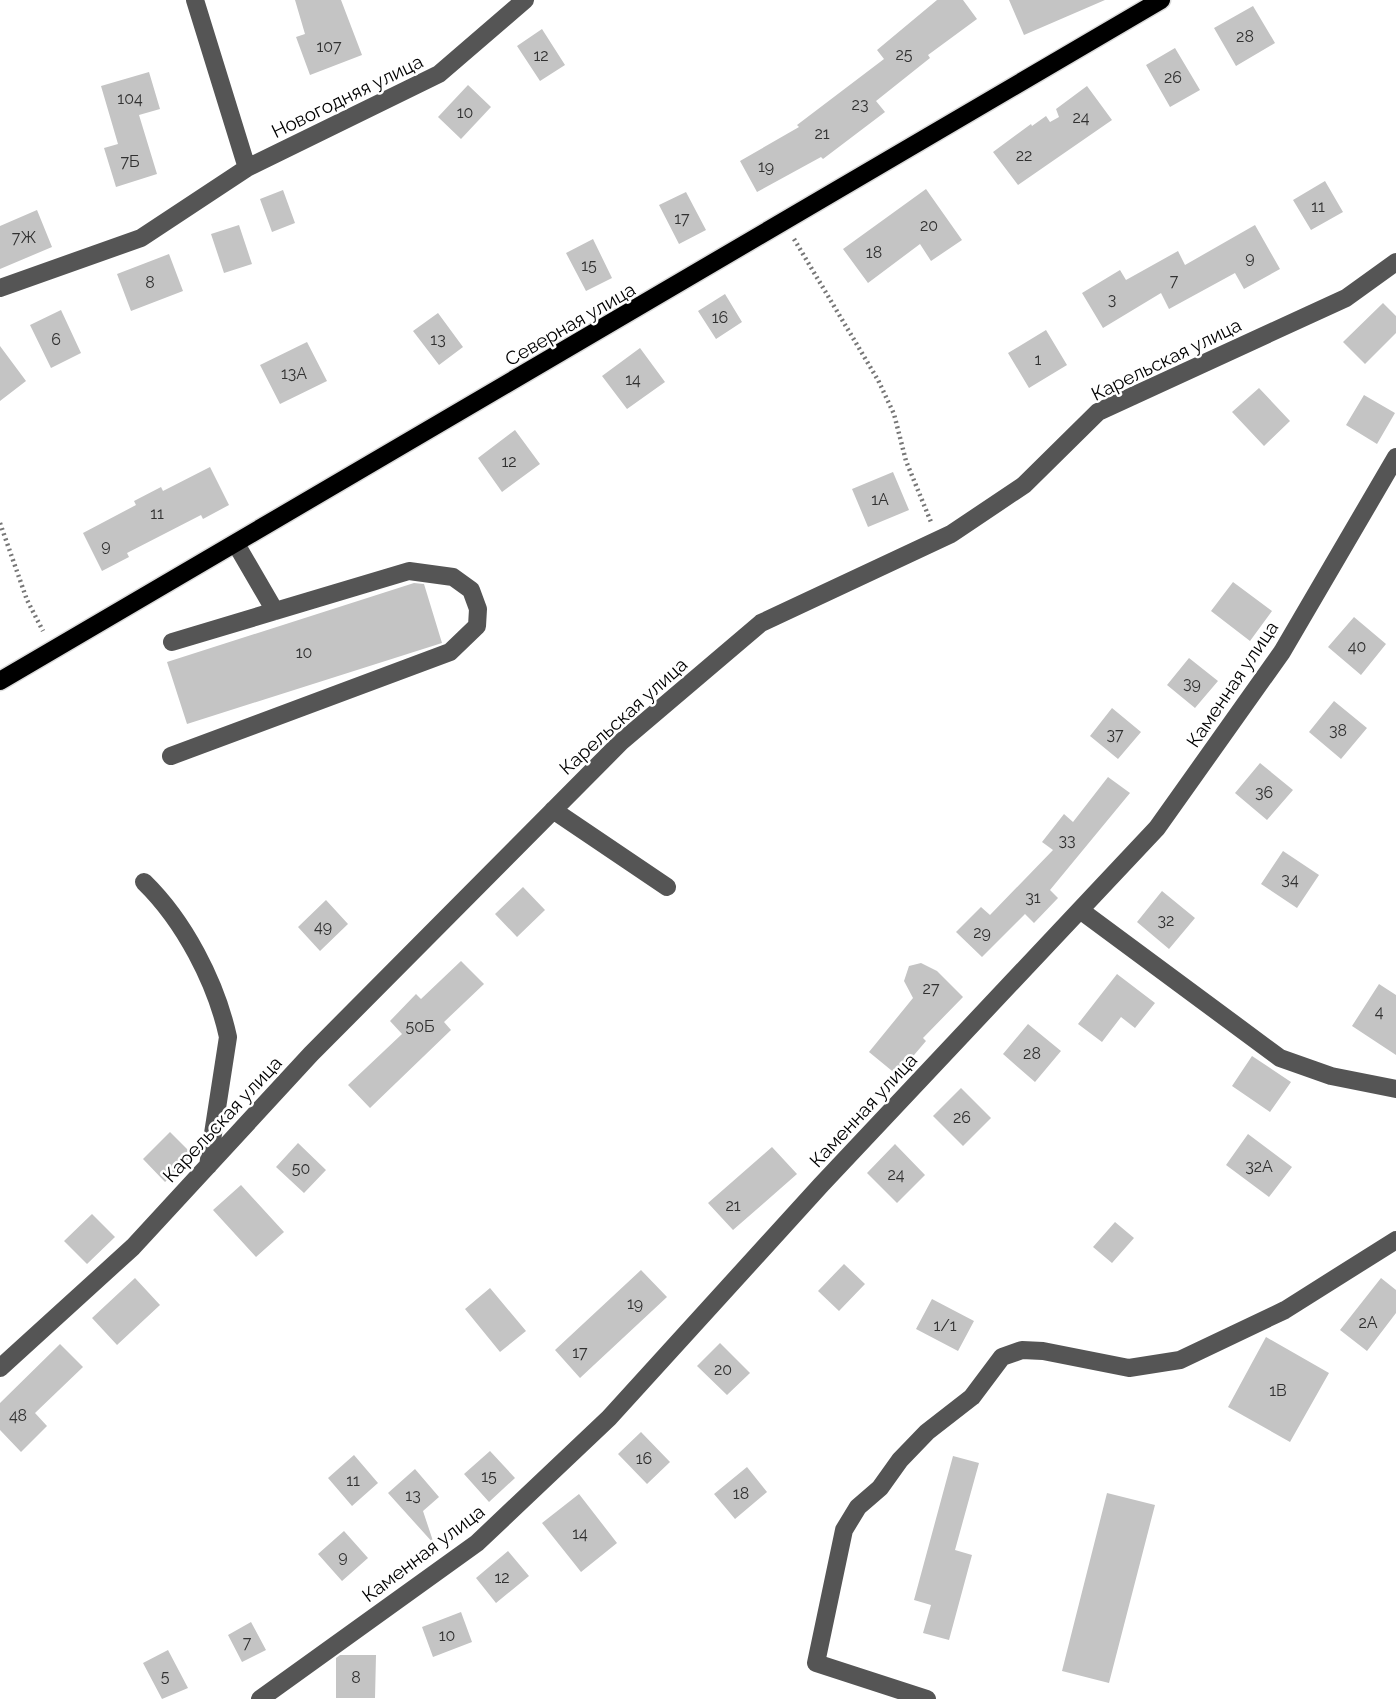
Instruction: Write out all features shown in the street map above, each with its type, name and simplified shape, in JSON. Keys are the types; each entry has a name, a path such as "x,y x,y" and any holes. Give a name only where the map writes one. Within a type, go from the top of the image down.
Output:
{"main road":[{"name":"Северная улица","path":"0,681 785,223 1161,0"}],"street":[{"path":"195,0 247,168"},
{"name":"Новогодняя улица","path":"0,288 141,238 247,168 439,74 525,0"},
{"name":"Карельская улица","path":"0,1368 133,1247 311,1054 621,742 761,623 939,540 1024,485 1098,412 1346,298 1396,262"},
{"name":"Каменная улица","path":"260,1699 477,1543 609,1418 821,1185 1157,828 1282,652 1396,457"},
{"path":"236,544 275,611"},
{"path":"171,756 450,652 477,626 478,609 471,590 453,577 409,571 172,642"},
{"path":"553,810 667,887"},
{"path":"144,881 165,902 189,942 223,1016 228,1037 208,1166"},
{"path":"1080,910 1280,1058 1331,1076 1396,1089"},
{"path":"927,1699 816,1664 844,1530 858,1507 880,1488 900,1460 927,1432 972,1397 1002,1357 1022,1350 1043,1351 1129,1368 1180,1360 1285,1310 1396,1240"}],"path":[{"path":"785,223 878,380 894,414 920,500 939,540"},
{"path":"0,523 27,600 52,651"}],"building":[{"path":"295,0 341,0 362,55 310,75 296,37 305,34"},
{"path":"937,0 963,0 977,19 928,55 930,58 876,101 885,112 823,159 821,157 757,192 740,161 799,127 797,125 884,59 877,50"},
{"path":"1009,0 1105,0 1024,35"},
{"path":"1253,6 1275,43 1236,66 1214,28"},
{"path":"542,29 565,65 540,81 517,46"},
{"path":"1175,48 1200,90 1170,107 1146,65"},
{"path":"149,72 160,109 139,115 157,174 116,187 104,148 118,144 101,86"},
{"path":"468,85 491,107 461,139 438,117"},
{"path":"1087,86 1112,120 1018,185 993,152 1046,116 1050,122 1059,117 1056,109"},
{"path":"1325,181 1343,212 1311,230 1293,200"},
{"path":"926,189 962,240 931,261 920,244 868,283 843,249"},
{"path":"283,190 295,223 272,232 260,199"},
{"path":"686,192 706,230 679,244 659,205"},
{"path":"37,210 52,247 0,269 0,226"},
{"path":"239,225 252,264 224,273 211,234"},
{"path":"1255,225 1280,269 1244,289 1235,273 1169,309 1161,293 1103,328 1082,293 1120,270 1126,280 1178,251 1185,265"},
{"path":"593,239 612,278 586,291 566,253"},
{"path":"169,254 183,291 131,311 117,274"},
{"path":"725,294 742,322 716,339 698,311"},
{"path":"1383,303 1396,316 1396,333 1365,364 1343,342"},
{"path":"61,310 81,353 51,368 30,325"},
{"path":"438,313 463,347 439,365 413,331"},
{"path":"1046,330 1067,365 1029,388 1008,353"},
{"path":"307,342 327,381 280,404 260,365"},
{"path":"0,346 26,381 0,401"},
{"path":"640,348 665,382 627,409 602,376"},
{"path":"1259,388 1290,421 1264,446 1232,412"},
{"path":"1364,395 1395,413 1377,444 1346,425"},
{"path":"515,430 540,464 502,492 478,458"},
{"path":"210,467 229,505 203,519 201,515 127,553 129,557 102,571 83,533 136,505 134,501 161,487 163,491"},
{"path":"893,472 909,510 868,527 852,489"},
{"path":"1233,582 1272,611 1250,641 1211,611"},
{"path":"414,583 424,584 442,643 187,724 167,662"},
{"path":"1354,617 1386,644 1361,675 1328,647"},
{"path":"1189,658 1218,681 1195,708 1167,685"},
{"path":"1334,701 1367,728 1341,759 1309,732"},
{"path":"1112,708 1141,732 1118,759 1090,736"},
{"path":"1260,763 1293,790 1267,820 1235,793"},
{"path":"1108,777 1130,793 1050,890 1058,898 1034,923 1025,914 982,957 956,932 981,907 990,915 1053,850 1042,842 1064,814 1073,822"},
{"path":"1283,851 1319,875 1297,908 1261,884"},
{"path":"523,887 545,910 517,937 495,914"},
{"path":"1162,891 1195,918 1169,949 1137,922"},
{"path":"326,900 348,924 320,951 298,927"},
{"path":"461,961 484,984 444,1022 451,1030 370,1108 348,1085 402,1034 390,1021 416,994 421,999"},
{"path":"921,963 937,971 963,997 923,1038 926,1041 897,1075 869,1052 913,998 904,981 909,966"},
{"path":"1117,974 1155,1003 1135,1028 1121,1017 1102,1042 1078,1024"},
{"path":"1379,984 1396,995 1396,1055 1352,1026"},
{"path":"1028,1024 1061,1051 1035,1082 1003,1054"},
{"path":"1252,1056 1291,1082 1270,1112 1232,1086"},
{"path":"961,1088 991,1118 963,1146 933,1116"},
{"path":"170,1132 193,1155 165,1182 143,1159"},
{"path":"1248,1134 1292,1167 1269,1197 1226,1165"},
{"path":"298,1143 326,1170 304,1193 276,1167"},
{"path":"895,1144 925,1175 897,1203 867,1173"},
{"path":"772,1147 797,1174 733,1230 708,1203"},
{"path":"241,1185 284,1232 256,1257 213,1210"},
{"path":"92,1214 115,1237 87,1264 64,1241"},
{"path":"1115,1222 1134,1238 1112,1263 1093,1247"},
{"path":"844,1264 865,1284 839,1311 818,1291"},
{"path":"641,1270 667,1297 580,1378 555,1350"},
{"path":"135,1278 160,1305 117,1345 92,1318"},
{"path":"1381,1278 1396,1290 1396,1313 1367,1351 1340,1330"},
{"path":"490,1288 526,1331 500,1352 465,1309"},
{"path":"932,1299 974,1321 958,1351 916,1329"},
{"path":"1266,1337 1329,1373 1290,1442 1228,1407"},
{"path":"720,1343 750,1373 727,1395 697,1366"},
{"path":"60,1344 83,1367 35,1413 47,1426 21,1452 0,1430 0,1403"},
{"path":"641,1432 670,1462 647,1484 618,1454"},
{"path":"490,1451 515,1478 489,1502 464,1474"},
{"path":"354,1455 378,1483 352,1506 328,1478"},
{"path":"953,1456 979,1463 955,1550 972,1555 949,1640 923,1633 931,1605 914,1600"},
{"path":"747,1467 767,1492 735,1519 714,1494"},
{"path":"415,1469 439,1497 423,1511 434,1544 388,1493"},
{"path":"1107,1493 1155,1505 1109,1683 1062,1671"},
{"path":"579,1494 617,1543 581,1572 542,1523"},
{"path":"344,1531 368,1558 342,1581 318,1554"},
{"path":"508,1551 529,1576 496,1603 476,1578"},
{"path":"461,1612 472,1642 433,1657 422,1627"},
{"path":"251,1622 266,1650 242,1662 228,1635"},
{"path":"168,1650 188,1688 162,1699 143,1663"},
{"path":"340,1655 376,1655 375,1698 336,1698 336,1658"}]}
